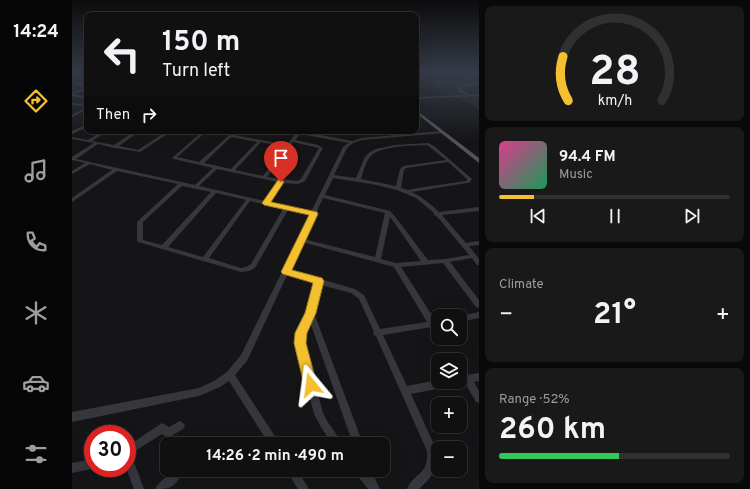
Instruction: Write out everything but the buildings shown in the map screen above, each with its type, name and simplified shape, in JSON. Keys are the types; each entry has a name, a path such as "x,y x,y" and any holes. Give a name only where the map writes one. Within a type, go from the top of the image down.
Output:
{"main road":[{"path":"419,113 479,160"}],"street":[{"path":"72,95 84,97"},
{"path":"471,95 479,99"},
{"path":"419,98 479,95"},
{"path":"72,104 84,108"},
{"path":"72,116 84,110"},
{"path":"72,133 84,127"},
{"path":"419,134 442,132"},
{"path":"89,141 101,134"},
{"path":"114,147 134,134"},
{"path":"72,138 140,151 166,134"},
{"path":"201,134 174,157 177,160 281,182 295,183 301,182 321,148 292,141"},
{"path":"264,178 297,134"},
{"path":"309,134 352,142 390,136 416,134"},
{"path":"200,164 231,136 288,146"},
{"path":"231,171 260,141"},
{"path":"72,417 189,395 218,384 230,374 244,358 346,147 352,142"},
{"path":"72,159 96,143"},
{"path":"358,181 367,156 383,148 430,144 470,179 470,181 418,188 407,192"},
{"path":"72,159 314,214"},
{"path":"398,188 402,169 405,167 449,161"},
{"path":"72,173 89,163"},
{"path":"196,187 216,168"},
{"path":"72,200 116,169"},
{"path":"332,176 398,188 419,198 436,214 479,262"},
{"path":"266,203 281,182"},
{"path":"181,184 139,224 140,241 241,270 253,266 287,208"},
{"path":"163,248 215,192"},
{"path":"322,196 388,212 426,263"},
{"path":"204,260 249,199"},
{"path":"436,214 479,209"},
{"path":"378,259 388,212"},
{"path":"301,240 378,259 396,265 445,261 474,256"},
{"path":"464,245 479,243"},
{"path":"445,261 479,305"},
{"path":"396,265 431,317"},
{"path":"286,272 358,293 362,297 377,333 432,451 433,461 430,470 412,489"},
{"path":"319,281 310,313 301,333 300,343 302,356 319,414 332,437"},
{"path":"310,313 355,437"},
{"path":"467,317 479,315"},
{"path":"377,333 431,324"},
{"path":"230,374 270,437"},
{"path":"467,379 479,377"},
{"path":"467,385 479,399"},
{"path":"405,391 431,386"},
{"path":"136,445 162,428 168,433 180,426"},
{"path":"72,468 84,466"},
{"path":"134,477 139,489"},
{"path":"296,477 304,489"},
{"path":"366,477 374,487"},
{"path":"370,477 374,487"},
{"path":"160,489 174,478"}],"shaded area":[{"path":"450,95 479,95 479,110"}],"route":[{"path":"281,182 266,203 314,214 286,272 319,281 310,313 301,333 300,343 302,356 311,385"}]}
